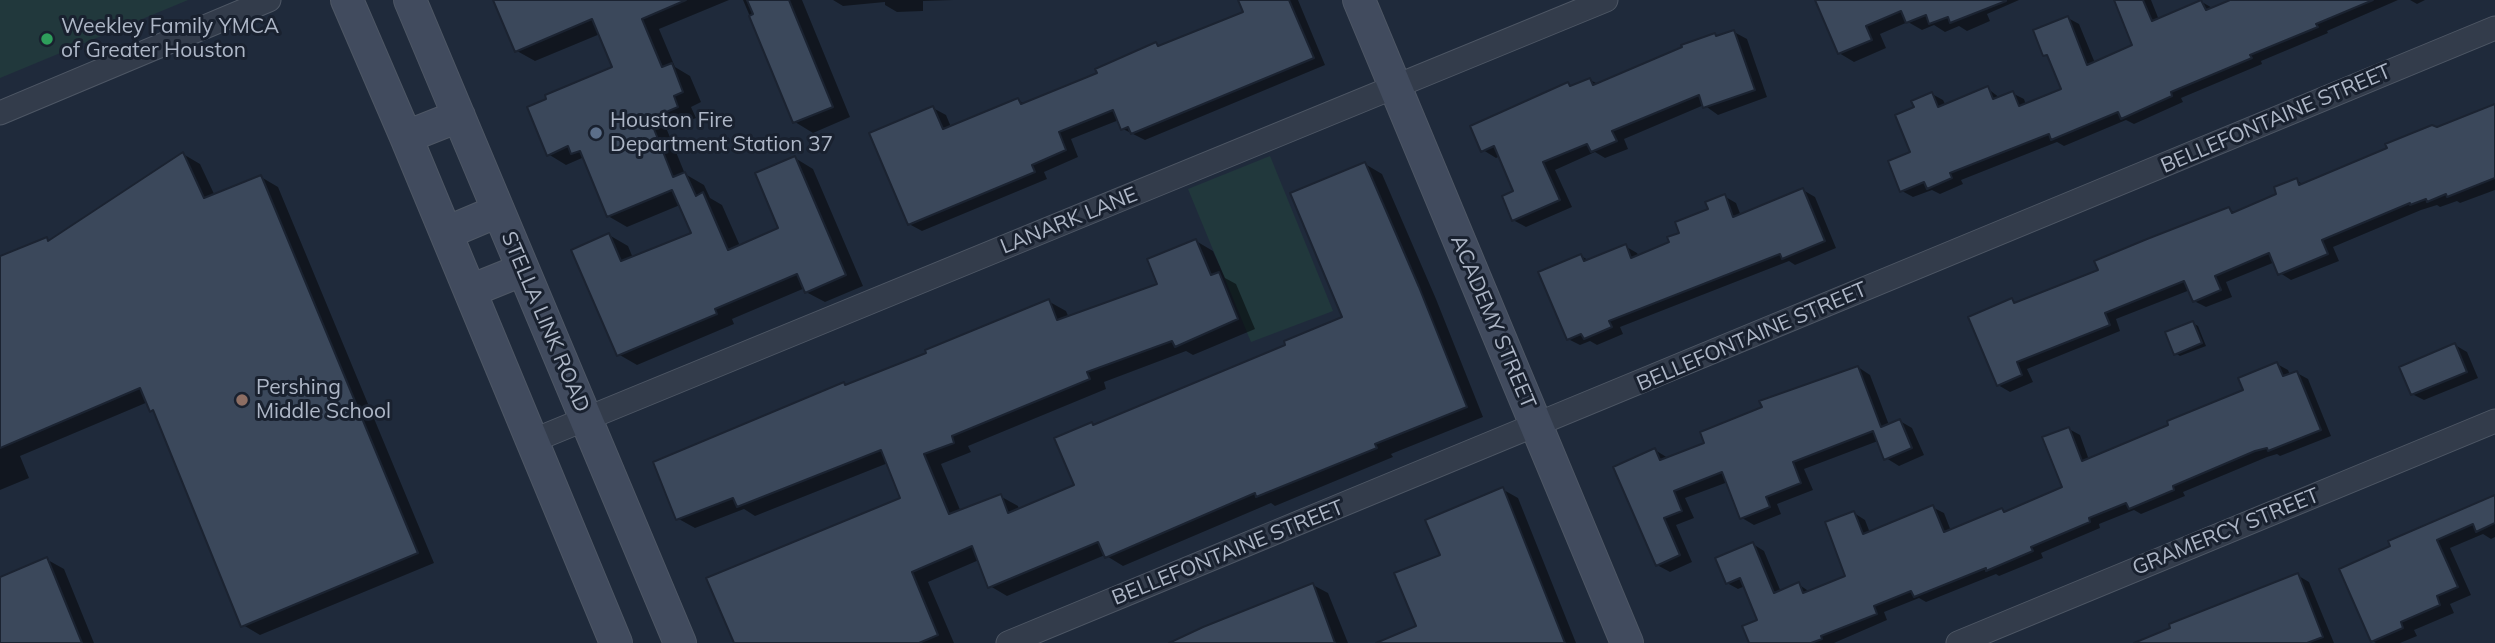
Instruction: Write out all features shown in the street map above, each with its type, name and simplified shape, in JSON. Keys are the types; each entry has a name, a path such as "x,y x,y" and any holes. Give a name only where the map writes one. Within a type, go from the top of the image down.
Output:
{"main road":[{"path":"346,0 407,137 616,643"},
{"name":"STELLA LINK ROAD","path":"410,0 680,643"},
{"name":"ACADEMY STREET","path":"1359,0 1627,643"},
{"path":"407,137 459,116"},
{"path":"446,233 498,212"},
{"path":"470,291 522,270"}],"street":[{"path":"0,113 269,0"},
{"name":"LANARK LANE","path":"532,441 1606,0"},
{"name":"BELLEFONTAINE STREET","path":"1008,643 2495,29"},
{"name":"GRAMERCY STREET","path":"1958,643 2495,421"}],"green space":[{"name":"Weekley Family YMCA of Greater Houston","path":"0,0 188,0 0,78"},
{"path":"1270,156 1333,311 1251,342 1188,189"}],"building":[{"path":"493,0 686,0 642,19 662,67 672,63 683,92 674,96 678,107 650,119 673,177 685,172 696,196 703,192 728,250 778,228 755,173 795,156 846,275 805,293 797,274 715,309 717,314 617,356 571,250 609,233 621,261 691,233 672,190 607,217 580,151 571,154 568,146 547,156 527,107 546,99 545,95 612,67 592,19 515,52"},
{"path":"747,0 789,0 833,107 793,123 749,16 753,14"},
{"path":"1238,0 1289,0 1314,58 1131,134 1128,127 1121,130 1113,110 1059,132 1066,150 1032,165 1035,172 908,225 869,133 933,106 943,129 1018,98 1021,104 1097,73 1095,69 1156,42 1158,46 1243,12"},
{"path":"1815,0 2006,1 1950,23 1948,17 1929,24 1926,15 1906,23 1901,11 1866,26 1872,40 1838,54"},
{"path":"2114,0 2143,0 2152,21 2201,0 2206,10 2230,0 2373,0 2316,24 2318,27 2250,55 2252,58 2171,92 2172,96 2121,119 2118,112 2051,140 2049,134 1950,173 1952,178 1927,189 1924,182 1900,192 1888,161 1910,152 1895,115 1914,107 1911,101 1932,92 1938,107 1988,86 1993,99 2013,91 2019,106 2061,89 2047,55 2043,56 2033,30 2068,16 2087,65 2132,45"},
{"path":"1734,30 1755,90 1703,108 1699,95 1612,131 1617,141 1591,152 1587,144 1543,162 1560,200 1512,221 1502,196 1513,191 1494,146 1481,152 1470,126 1568,82 1570,86 1590,78 1593,85 1682,47 1681,45 1715,33 1716,36"},
{"path":"2495,104 2495,178 2447,197 2446,194 2427,202 2426,199 2410,203 2322,240 2328,254 2278,275 2269,253 2215,276 2221,290 2193,302 2184,281 2105,313 2110,325 2017,362 2022,375 1997,386 1968,317 2012,298 2014,303 2098,270 2094,261 2229,207 2232,213 2276,194 2274,187 2297,178 2299,185 2387,148 2385,144"},
{"path":"183,152 204,198 261,175 418,553 241,627 153,410 150,412 140,388 0,448 0,256 47,237 48,241"},
{"path":"1365,162 1467,407 1375,444 1377,448 1256,497 1255,493 1105,558 1098,542 988,588 972,546 912,572 938,635 919,643 734,643 706,578 900,498 881,450 737,507 733,498 676,520 653,462 844,382 845,385 926,353 925,350 1049,299 1057,320 1157,284 1147,259 1196,239 1211,275 1219,272 1238,319 1175,347 1172,341 1087,372 1090,379 952,436 954,443 924,454 949,514 1001,494 1008,513 1074,485 1054,438 1092,422 1093,425 1285,345 1284,341 1342,317 1290,193"},
{"path":"1803,188 1825,241 1782,259 1780,254 1609,321 1612,327 1584,339 1581,334 1567,340 1538,272 1581,254 1584,261 1626,244 1631,258 1669,242 1667,237 1679,233 1675,222 1708,209 1705,202 1725,194 1733,217"},
{"path":"2193,321 2202,343 2174,355 2165,332"},
{"path":"2455,343 2467,372 2411,395 2399,367"},
{"path":"2277,362 2283,376 2297,371 2321,430 2268,451 2267,448 2255,451 2173,486 2174,490 2129,509 2126,503 2089,518 2090,522 2031,547 2033,551 1986,571 1986,568 1914,597 1911,591 1874,606 1877,614 1821,636 1822,639 1811,643 1749,643 1742,626 1757,620 1740,578 1726,584 1715,558 1753,542 1774,593 1799,582 1803,593 1845,576 1825,522 1854,511 1863,534 1933,505 1944,532 2002,508 2004,512 2062,487 2042,437 2069,427 2082,461 2168,425 2167,421 2243,390 2238,378"},
{"path":"1858,366 1881,427 1900,419 1912,448 1884,460 1873,431 1793,462 1801,483 1766,497 1770,507 1740,519 1722,472 1674,491 1682,511 1664,518 1680,555 1656,566 1613,467 1655,448 1660,460 1704,443 1700,432 1762,407 1759,401"},
{"path":"1503,487 1565,643 1376,643 1416,626 1394,573 1440,555 1425,520"},
{"path":"2495,495 2495,523 2476,532 2473,524 2437,540 2458,587 2437,596 2440,605 2401,622 2403,628 2371,642 2339,569 2390,546 2388,541"},
{"path":"47,557 82,643 0,643 0,577"},
{"path":"2298,573 2323,637 2307,643 2134,643 2170,628 2169,624"},
{"path":"1313,583 1335,643 1169,643 1203,627"}],"place":[{"name":"Weekley Family YMCA of Greater Houston","path":"47,39"},
{"name":"Houston Fire Department Station 37","path":"596,133"},
{"name":"Pershing Middle School","path":"242,400"}]}
